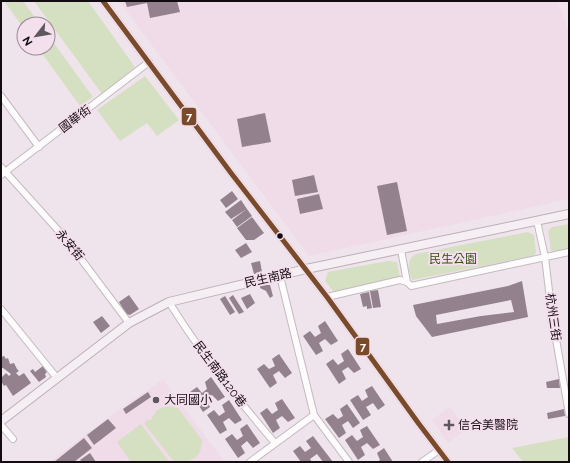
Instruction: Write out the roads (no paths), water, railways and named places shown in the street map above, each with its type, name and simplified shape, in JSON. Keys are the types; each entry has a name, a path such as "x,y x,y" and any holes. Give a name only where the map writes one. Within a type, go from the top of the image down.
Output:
{"main road":[{"name":"民生南路","path":"1,421 129,323 169,302 306,269 569,214"}],"street":[{"path":"103,1 231,173 327,297 448,462"},
{"name":"國華街","path":"2,171 39,147 149,62"},
{"path":"1,96 39,147"},
{"name":"永安街","path":"2,171 66,239 129,323"},
{"name":"杭州三街","path":"537,221 545,257 552,316 569,414"},
{"path":"401,250 407,282"},
{"path":"327,297 400,280 407,282 411,286 569,252"},
{"path":"280,276 314,415 349,462"},
{"name":"民生南路120巷","path":"169,302 186,329 240,402 275,443"},
{"path":"1,309 58,378"},
{"path":"250,462 314,415"},
{"path":"1,425 13,439"},
{"path":"422,462 439,450"}],"place":[{"name":"大同國小","path":"156,400"},
{"name":"信合美醫院","path":"449,425"}],"park label":[{"name":"民生公園","path":"453,259"}]}
